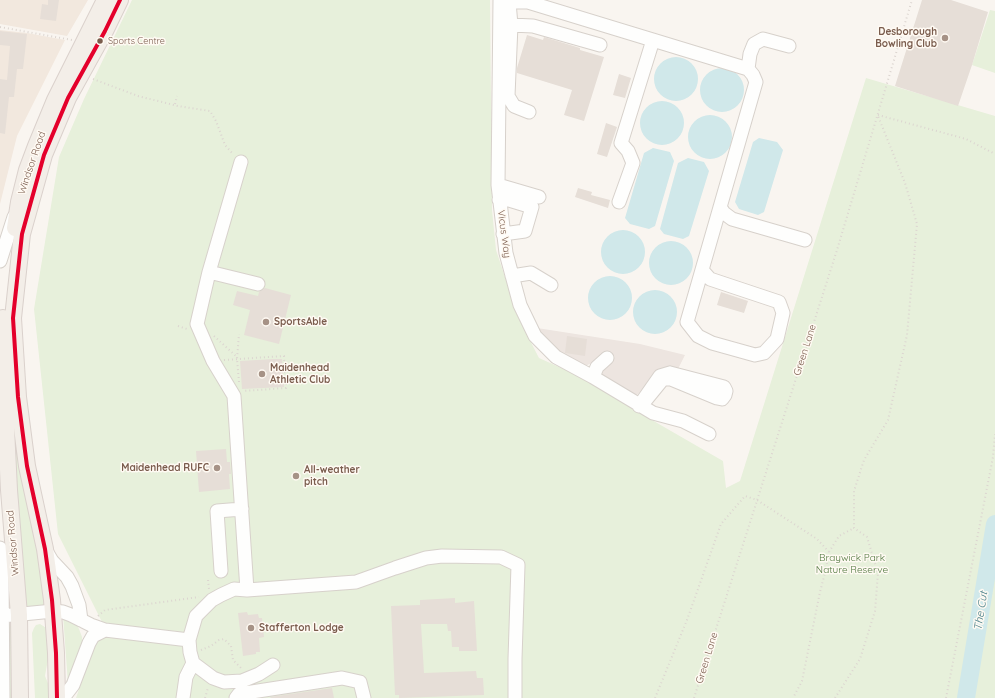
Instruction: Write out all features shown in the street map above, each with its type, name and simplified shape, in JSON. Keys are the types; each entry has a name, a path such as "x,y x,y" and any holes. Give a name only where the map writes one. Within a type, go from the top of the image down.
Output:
{"main road":[{"name":"Windsor Road","path":"20,698 19,615 5,408 3,319 6,286 19,202 27,170 55,100 105,0"},
{"path":"57,698 53,611 45,549 28,466 18,397 13,318 22,234 47,148 68,98 105,31 120,0"}],"street":[{"path":"529,112 514,106 508,96 512,25 503,1 528,2 748,69 756,82 702,270 688,322 692,330 698,336 712,343 755,355 764,353 777,339 782,313 779,302 710,279 702,270"},
{"name":"Vicus Way","path":"503,1 498,185 506,253 520,306 535,336 556,357 593,377 639,406 653,413 682,421 709,434"},
{"path":"512,25 533,26 600,45"},
{"path":"748,69 750,54 754,44 763,39 789,46"},
{"path":"619,202 632,163 628,151 621,143 653,40"},
{"path":"241,162 209,272 197,324 213,361 237,394 247,590"},
{"path":"498,185 539,197"},
{"path":"499,200 509,200 532,207 526,230 503,234"},
{"path":"0,261 19,202"},
{"path":"720,207 724,213 732,219 805,240"},
{"path":"209,272 258,284"},
{"path":"512,276 531,273 552,285"},
{"path":"593,377 597,367 607,358"},
{"path":"670,373 724,387 726,391 722,399 671,379 663,379 639,406 656,382 665,374 670,373"},
{"path":"220,571 217,511 242,509"},
{"path":"0,548 3,698"},
{"path":"45,549 52,561 67,577 79,605 88,620"},
{"path":"183,698 196,616 212,600 221,594 234,589 247,590 356,582 426,558 442,556 501,557 518,565 515,698"},
{"path":"2,616 53,611 88,620 105,630 191,652 213,678 224,682 242,681 259,674 273,665"},
{"path":"63,698 73,685 93,636 105,630"},
{"path":"236,698 239,694 342,678 360,682 364,698"}],"path":[{"name":"Green Lane","path":"694,698 835,257 912,0"},
{"path":"0,27 83,42"},
{"path":"90,78 138,96 175,105 210,110 225,145 241,162"},
{"path":"175,105 177,96"},
{"path":"878,115 966,139 995,154"},
{"path":"854,528 854,491 864,460 888,420 907,335 917,224 905,183 878,115"},
{"path":"201,333 216,337 237,358"},
{"path":"213,361 237,358 284,356 286,388 237,394 237,358 239,334"},
{"path":"946,698 992,457 995,434"},
{"path":"655,698 687,620 721,524 744,496 757,500 817,539 829,552"},
{"path":"793,698 802,681 829,552 839,536 854,528"},
{"path":"834,698 860,659 875,611 878,573 867,537 854,528"},
{"path":"88,620 105,610 209,596 212,600"},
{"path":"191,652 198,652 211,646 219,640 224,639 231,646 233,660 250,677"}],"shaded area":[{"path":"0,0 88,0 67,36 0,24"},
{"path":"0,30 65,40 17,136 0,204"},
{"path":"537,328 640,344 685,355 678,369 657,372 638,394 633,396 602,375 601,368 592,363 585,366 560,354"}],"green space":[{"name":"Braywick Park Nature Reserve","path":"132,0 490,0 492,210 496,250 519,319 539,358 597,384 645,416 723,461 726,488 740,481 866,78 995,116 995,518 958,698 76,698 102,622 58,534 34,309 59,157 84,99"},
{"path":"990,10 995,11 995,73 972,65"},
{"path":"9,347 47,607 24,609 15,500"},
{"path":"995,544 995,698 970,698"},
{"path":"63,615 75,621 82,637 82,648 68,684"},
{"path":"14,624 16,698 8,698 8,627"},
{"path":"40,624 48,629 49,653 45,676 54,698 35,698 32,633 36,625"}],"water":[{"path":"672,57 680,57 692,63 698,75 698,83 692,95 680,101 672,101 660,95 654,83 654,75 660,63"},
{"path":"718,68 726,68 738,74 744,86 744,94 738,106 726,112 718,112 706,106 700,94 700,86 706,74"},
{"path":"658,101 666,101 678,107 684,119 684,127 678,139 666,145 658,145 646,139 640,127 640,119 646,107"},
{"path":"706,115 714,115 726,121 732,133 732,141 726,153 714,159 706,159 694,153 688,141 688,133 694,121"},
{"path":"759,138 777,142 783,150 764,212 758,215 739,209 735,202 753,142"},
{"path":"653,148 670,152 674,161 655,226 649,229 630,224 625,218 644,153"},
{"path":"688,158 704,162 709,171 689,236 683,239 664,234 660,229 678,163"},
{"path":"619,230 627,230 639,236 645,248 645,256 639,268 627,274 619,274 607,268 601,256 601,248 607,236"},
{"path":"667,241 675,241 687,247 693,259 693,267 687,279 675,285 667,285 655,279 649,267 649,259 655,247"},
{"path":"606,276 614,276 626,282 632,294 632,302 626,314 614,320 606,320 594,314 588,302 588,294 594,282"},
{"path":"651,290 659,290 671,296 677,308 677,316 671,328 659,334 651,334 639,328 633,316 633,308 639,296"}],"building":[{"path":"48,0 59,0 56,21 40,19 42,4 48,5"},
{"name":"Desborough Bowling Club","path":"922,0 951,0 988,12 958,106 895,86"},
{"path":"0,31 27,34 23,69 17,69 14,97 9,97 5,134 0,133 0,79 7,80 10,46 0,45"},
{"path":"527,35 543,40 544,37 604,57 584,121 564,115 572,90 517,73 517,68"},
{"path":"619,74 631,78 625,98 613,95"},
{"path":"606,123 617,127 607,157 597,154"},
{"path":"578,188 592,192 591,195 610,200 608,208 575,197"},
{"name":"SportsAble","path":"265,288 291,295 279,344 244,335 250,310 233,305 237,291 258,296 259,292"},
{"path":"721,292 748,301 744,313 717,305"},
{"path":"567,336 587,339 585,356 565,353"},
{"name":"Maidenhead Athletic Club","path":"282,359 284,387 242,389 240,361"},
{"name":"Maidenhead RUFC","path":"226,449 227,462 230,462 230,489 199,492 196,451"},
{"path":"455,598 455,603 474,601 477,651 459,651 459,647 452,647 451,631 448,631 447,624 421,624 424,673 476,671 477,678 483,678 484,695 399,698 399,695 395,695 391,606 420,605 420,600"},
{"name":"Stafferton Lodge","path":"247,612 248,615 258,614 259,618 262,618 264,637 259,638 260,652 243,656 238,613"},
{"path":"332,688 334,698 270,697"}],"waterway":[{"name":"The Cut","path":"966,698 995,524"}],"transit line":[{"path":"57,698 56,653 52,600 45,549 27,466 18,397 13,318 22,234 44,155 68,98 105,31 120,0"}],"place":[{"name":"Desborough Bowling Club","path":"945,38"},
{"name":"Sports Centre","path":"100,41"},
{"name":"SportsAble","path":"266,322"},
{"name":"Maidenhead Athletic Club","path":"262,374"},
{"name":"Maidenhead RUFC","path":"217,468"},
{"name":"All-weather pitch","path":"296,476"},
{"name":"Stafferton Lodge","path":"251,628"}]}
